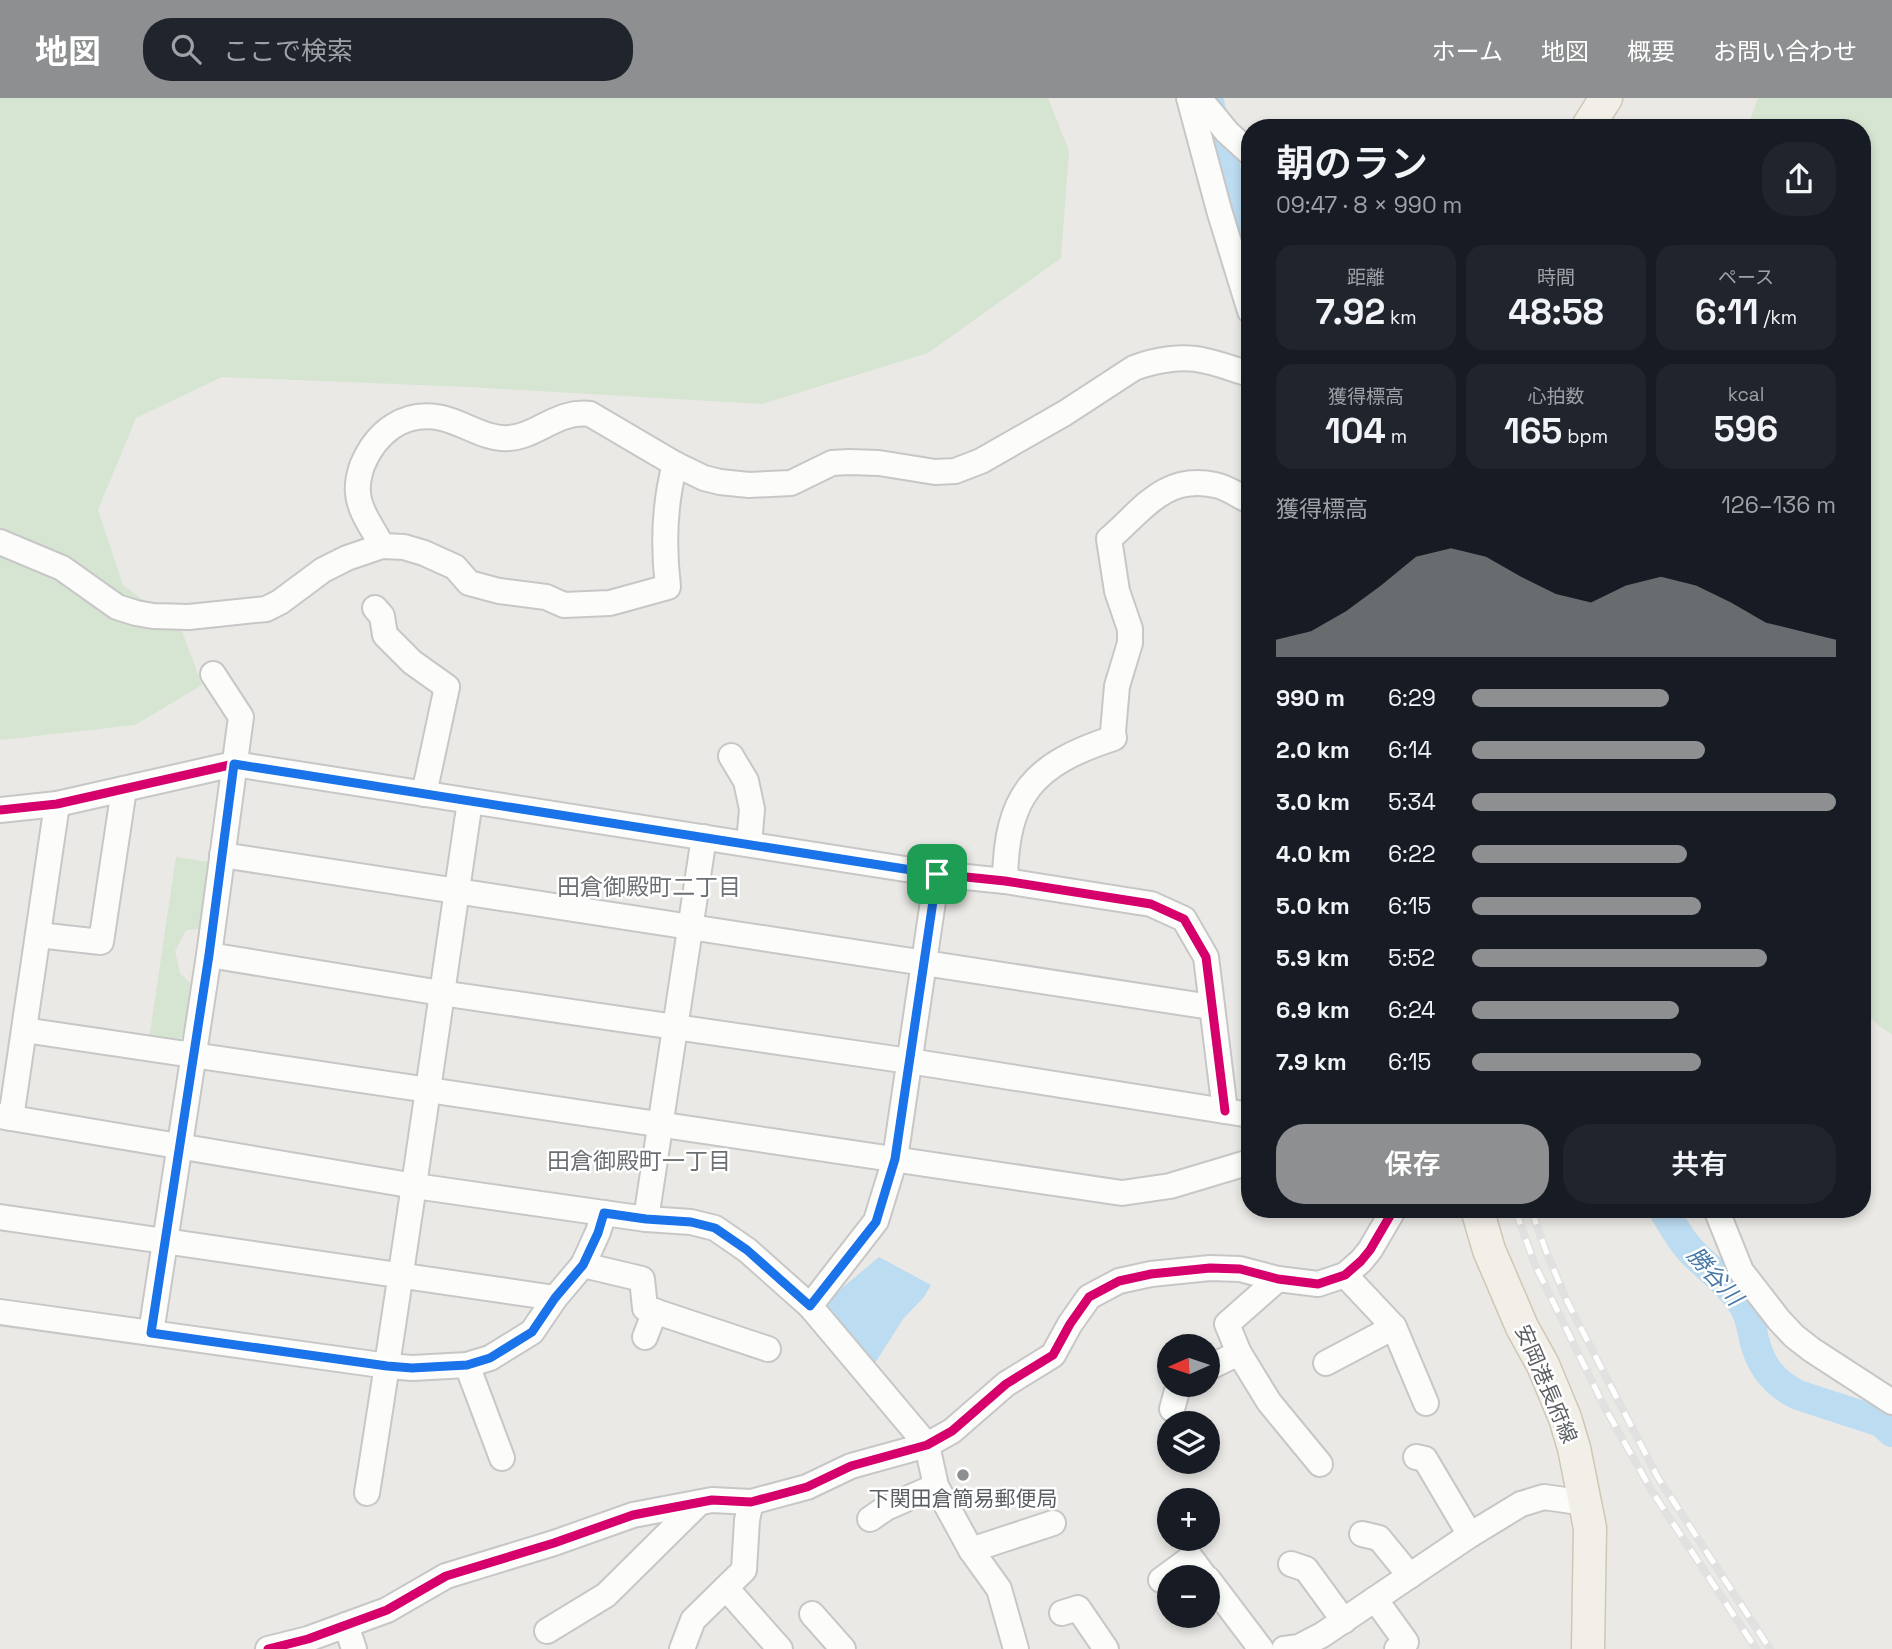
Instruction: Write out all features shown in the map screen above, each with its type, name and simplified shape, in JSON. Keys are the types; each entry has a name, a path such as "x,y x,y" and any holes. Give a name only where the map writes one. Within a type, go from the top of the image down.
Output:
{"main road":[{"path":"1593,119 1606,98"},
{"name":"安岡港長府線","path":"1480,1218 1489,1250 1522,1327 1543,1365 1574,1448 1590,1528 1588,1649"}],"street":[{"path":"1189,98 1241,282"},
{"path":"1199,98 1227,132 1241,144"},
{"path":"382,546 358,496 360,474 368,452 380,436 394,425 415,417 441,418 497,437 508,438 563,417 579,413 590,414 704,478 749,485 791,483 832,463 879,463 935,472 955,471 981,461 1146,363 1175,359 1203,360 1241,371"},
{"path":"0,542 62,568 117,607 165,617 266,609 280,602 323,570 382,546 404,547 424,553 455,568 469,583 499,591 546,597 564,606 610,603 668,587 664,538 669,485 676,464"},
{"path":"1005,881 1005,859 1010,829 1027,789 1057,761 1083,748 1114,738 1116,685 1130,643 1127,619 1117,591 1109,539 1156,496 1172,487 1183,484 1217,485 1241,497"},
{"path":"374,608 382,616 385,635 412,662 447,687 424,794"},
{"path":"151,1333 209,955 241,717 213,674"},
{"path":"731,755 746,781 752,809 749,844"},
{"path":"0,810 57,804 234,764 937,874 1005,881 1151,904 1184,919 1206,957 1225,1111"},
{"path":"38,935 101,942 124,789"},
{"path":"367,1493 415,1186 470,801"},
{"path":"57,804 24,1030 6,1117 415,1186 646,1219 691,1222 715,1228 747,1250 810,1306 927,1445 936,1486 971,1550 999,1589 1016,1649"},
{"path":"646,1219 704,837"},
{"path":"222,855 1211,1007"},
{"path":"810,1306 876,1222 895,1159 937,874"},
{"path":"209,955 441,993 909,1061 1241,1114"},
{"path":"24,1030 1122,1193 1170,1186 1241,1165"},
{"path":"0,1312 387,1366 412,1368 467,1365 490,1358 532,1332 555,1298 583,1265 604,1213"},
{"path":"0,1217 555,1298"},
{"path":"268,1649 308,1644 346,1625 387,1610 446,1576 634,1515 712,1500 751,1502 807,1487 851,1466 927,1445 951,1431 1006,1384 1053,1356 1070,1324 1089,1297 1119,1281 1151,1274 1210,1268 1240,1269 1278,1279 1318,1284 1345,1275 1361,1261 1389,1218"},
{"path":"1720,1218 1741,1271 1779,1320 1812,1350 1892,1402"},
{"path":"583,1265 642,1279 645,1308 768,1349"},
{"path":"1345,1275 1394,1326 1426,1403"},
{"path":"1278,1279 1227,1324 1239,1353 1269,1402 1320,1464"},
{"path":"645,1337 655,1311"},
{"path":"1326,1363 1394,1326"},
{"path":"1220,1362 1239,1353"},
{"path":"467,1365 502,1458"},
{"path":"1172,1409 1175,1397"},
{"path":"1416,1457 1425,1459 1470,1535"},
{"path":"870,1518 936,1486"},
{"path":"1284,1649 1299,1647 1344,1621 1470,1535 1521,1504 1544,1497 1586,1503"},
{"path":"682,1649 693,1620 744,1570 747,1520 751,1502"},
{"path":"547,1631 606,1595 699,1503"},
{"path":"971,1550 1054,1523"},
{"path":"1362,1534 1379,1538 1410,1576"},
{"path":"1181,1565 1191,1558 1196,1565"},
{"path":"1291,1564 1306,1569 1344,1621"},
{"path":"726,1588 780,1649"},
{"path":"1220,1596 1261,1649"},
{"path":"1376,1599 1406,1642 1397,1649"},
{"path":"1062,1613 1078,1608 1106,1649"},
{"path":"812,1614 843,1649"},
{"path":"346,1625 354,1649"}],"green space":[{"path":"0,98 1048,98 1069,151 1061,258 928,353 762,404 469,387 222,377 136,418 98,510 123,585 181,629 202,685 135,725 0,740"},
{"path":"1758,98 1892,98 1892,1034 1871,1018 1871,119 1750,119"},
{"path":"176,857 210,862 200,929 186,930 175,951 180,973 190,983 184,1036 172,1043 149,1039"}],"water":[{"path":"879,1257 931,1285 924,1297 903,1319 875,1363 827,1313 829,1299"}],"waterway":[{"name":"勝谷川","path":"1209,102 1241,232"},
{"name":"勝谷川","path":"1668,1218 1689,1248 1740,1300 1748,1315 1760,1357 1781,1385 1798,1395 1881,1422 1892,1432"}],"railway":[{"path":"1518,1218 1535,1265 1605,1408 1653,1493 1756,1649"},
{"path":"1534,1218 1567,1301 1657,1476 1770,1649"}],"cycle path":[{"path":"0,810 57,804 234,764 937,874 1005,881 1151,904 1184,919 1206,957 1225,1111"},
{"path":"268,1649 308,1639 387,1610 446,1576 554,1543 633,1515 712,1500 751,1502 807,1487 851,1466 927,1445 952,1431 1006,1384 1053,1355 1089,1297 1119,1281 1151,1274 1210,1268 1240,1269 1278,1279 1318,1284 1345,1275 1361,1261 1389,1218"}],"place":[{"name":"下関田倉簡易郵便局","path":"963,1475"}],"district":[{"name":"田倉御殿町二丁目","path":"649,887"},
{"name":"田倉御殿町一丁目","path":"639,1161"}],"route":[{"path":"234,764 937,874 895,1159 876,1222 810,1306 747,1250 715,1228 691,1222 604,1213 583,1265 555,1298 532,1332 490,1358 467,1365 412,1368 387,1366 151,1333 209,955 234,764"}]}
